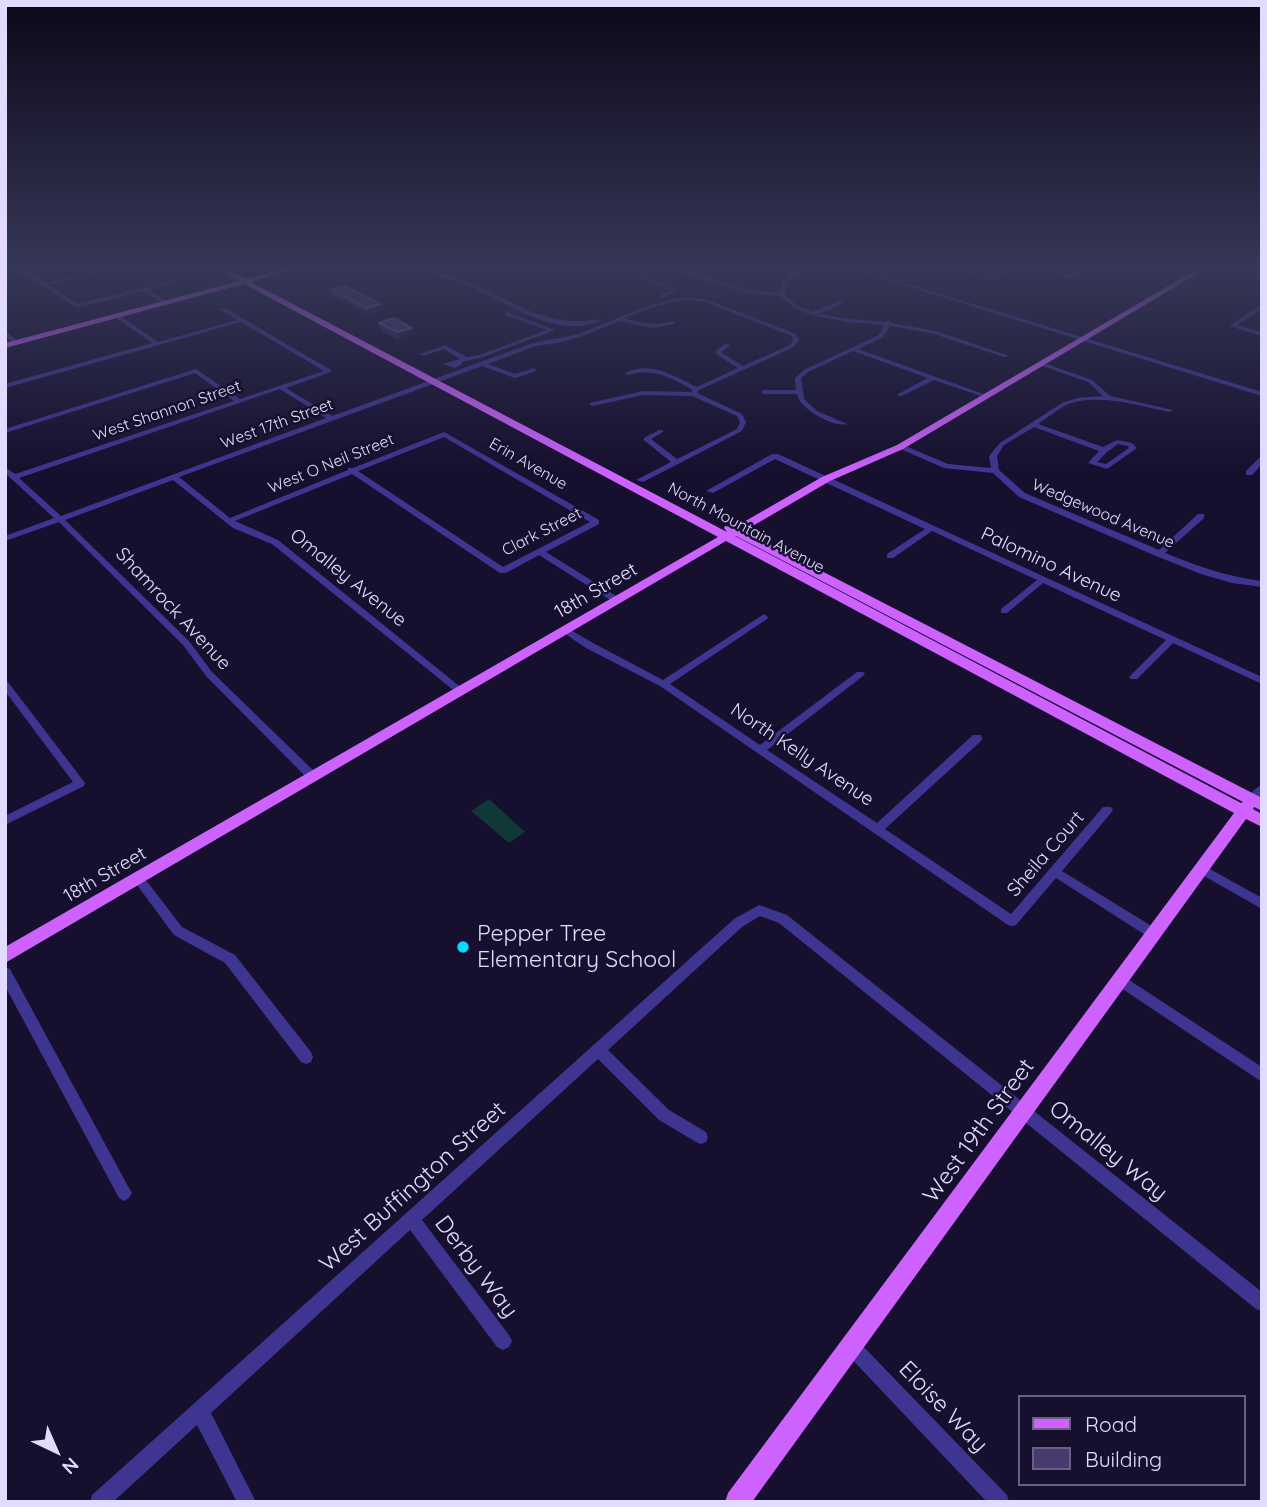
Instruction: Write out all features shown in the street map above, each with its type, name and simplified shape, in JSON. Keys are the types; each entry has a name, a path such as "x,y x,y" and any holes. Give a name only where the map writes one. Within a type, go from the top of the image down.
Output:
{"main road":[{"path":"5,346 45,335"},
{"name":"North Mountain Avenue","path":"355,335 731,534 1254,801 1262,821"},
{"name":"18th Street","path":"5,956 826,479 900,447 1089,335"},
{"name":"North Mountain Avenue","path":"438,380 640,480 731,534"},
{"name":"West 19th Street","path":"737,1502 1119,980 1254,801"}],"street":[{"path":"8,335 17,343"},
{"path":"146,335 156,342"},
{"path":"5,386 182,335"},
{"name":"West Shannon Street","path":"14,477 329,370 269,335"},
{"path":"459,362 537,335"},
{"name":"West 17th Street","path":"5,539 535,344 578,335"},
{"name":"West 17th Street","path":"743,368 792,346 796,340 794,335"},
{"path":"844,424 807,407 801,400 798,378 806,371 881,335"},
{"path":"944,335 1006,356"},
{"path":"1071,335 1262,394"},
{"path":"728,345 718,351 719,354 743,368"},
{"path":"422,355 445,347 459,362 463,371"},
{"path":"853,348 986,396"},
{"path":"483,364 515,376 534,370"},
{"path":"1042,364 1090,381 1108,398"},
{"path":"592,404 643,393 695,391 743,368"},
{"path":"628,373 645,369 656,370 733,410 743,418 743,427 640,480"},
{"path":"5,431 196,371 239,401"},
{"path":"900,395 934,377"},
{"path":"281,387 332,419"},
{"path":"764,392 799,392"},
{"path":"900,447 954,468 995,471 993,456 996,450 1064,404 1077,400 1108,398 1170,411"},
{"path":"1033,424 1104,450 1121,442 1130,444 1133,448 1107,467 1094,465 1093,461 1104,450"},
{"path":"661,431 646,439 676,462"},
{"name":"West O Neil Street","path":"229,521 444,434"},
{"name":"Erin Avenue","path":"444,434 596,522"},
{"name":"Palomino Avenue","path":"710,491 775,456 1262,681"},
{"path":"1249,473 1262,460"},
{"name":"Shamrock Avenue","path":"5,469 84,541 178,636 209,674 312,776"},
{"name":"Clark Street","path":"351,470 503,571 596,522"},
{"name":"Wedgewood Avenue","path":"995,471 1011,487 1037,503 1218,577 1262,584"},
{"name":"Omalley Avenue","path":"174,477 229,521 275,542 460,691"},
{"path":"1159,554 1201,516"},
{"path":"890,556 930,529"},
{"path":"540,552 618,601"},
{"path":"1004,611 1042,580"},
{"path":"663,684 764,617"},
{"name":"North Kelly Avenue","path":"566,631 596,651 630,665 663,684 1012,921"},
{"path":"1135,677 1171,640"},
{"path":"760,750 860,674"},
{"path":"5,684 80,783 5,821"},
{"path":"878,829 977,738"},
{"name":"Sheila Court","path":"1012,921 1107,810"},
{"path":"1201,869 1262,904"},
{"path":"1055,872 1154,934"},
{"path":"138,878 178,931 230,959 306,1058"},
{"name":"West Buffington Street","path":"99,1502 738,923 760,910"},
{"name":"Omalley Way","path":"760,910 783,919 1262,1303"},
{"path":"5,973 124,1193"},
{"path":"1119,980 1262,1074"},
{"path":"598,1049 664,1115 701,1137"},
{"name":"Derby Way","path":"412,1220 503,1341"},
{"name":"Eloise Way","path":"852,1347 1000,1502"},
{"path":"200,1411 247,1502"}],"green space":[{"path":"489,799 525,832 509,843 471,811"}],"place":[{"name":"Pepper Tree Elementary School","path":"463,947"}]}
